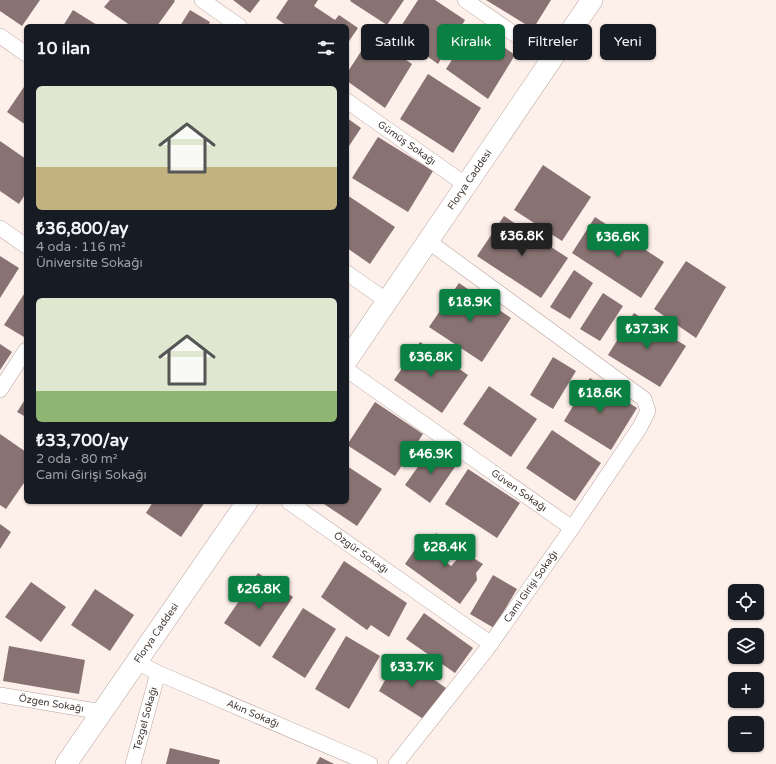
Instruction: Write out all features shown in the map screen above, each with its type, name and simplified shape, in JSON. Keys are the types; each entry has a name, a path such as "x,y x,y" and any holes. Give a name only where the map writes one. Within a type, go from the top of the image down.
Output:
{"main road":[{"name":"Florya Caddesi","path":"576,24 592,0"},
{"name":"Florya Caddesi","path":"349,357 552,60"},
{"name":"Florya Caddesi","path":"66,764 246,504"}],"street":[{"path":"202,0 236,24"},
{"path":"465,0 513,33"},
{"path":"0,36 24,53"},
{"name":"Gümüş Sokağı","path":"349,103 466,185"},
{"path":"0,228 24,245"},
{"name":"Cami Girişi Sokağı","path":"396,764 491,644 572,528 640,427 648,411 644,400 428,241"},
{"path":"349,274 387,301"},
{"path":"0,390 24,353"},
{"name":"Güven Sokağı","path":"349,371 572,528"},
{"name":"Özgür Sokağı","path":"292,504 491,644"},
{"name":"Akın Sokağı","path":"137,662 158,673 370,764"},
{"name":"Tezgel Sokağı","path":"133,764 158,673"},
{"name":"Özgen Sokağı","path":"0,695 102,712"}],"building":[{"path":"0,0 40,0 22,26 0,11"},
{"path":"110,0 175,1 158,24 128,24 104,7"},
{"path":"233,0 260,0 250,13"},
{"path":"288,0 318,0 314,6 335,20 339,15 358,28 349,41 349,24 284,24 276,18"},
{"path":"351,0 404,0 388,24 350,1"},
{"path":"418,0 435,0 465,20 463,24 437,24 437,60 440,60 438,64 429,58 429,24 402,24"},
{"path":"486,0 551,0 536,24 525,24"},
{"path":"73,10 95,24 64,24"},
{"path":"190,10 210,22 209,24 181,24"},
{"path":"505,48 513,54 513,58 488,99 446,69 452,60 505,60"},
{"path":"361,51 361,60 406,60 412,64 385,108 349,82 349,70"},
{"path":"428,74 481,108 453,153 400,119"},
{"path":"24,87 24,124 7,112"},
{"path":"349,119 361,128 349,146"},
{"path":"378,137 433,171 408,212 352,178"},
{"path":"0,141 24,158 24,196 19,204 0,191"},
{"path":"543,165 591,197 562,241 514,210"},
{"path":"349,196 395,227 370,264 349,249"},
{"path":"504,216 568,258 541,298 477,256"},
{"path":"595,217 664,262 641,298 572,253"},
{"path":"0,256 19,268 0,298"},
{"path":"686,261 726,287 696,338 654,309"},
{"path":"574,270 593,283 570,319 550,307"},
{"path":"459,283 511,318 482,362 429,327"},
{"path":"603,293 623,306 600,341 580,329"},
{"path":"24,294 24,337 4,325"},
{"path":"634,313 686,346 660,387 608,355"},
{"path":"420,342 468,375 442,413 394,380"},
{"path":"0,344 12,352 0,370"},
{"path":"553,357 576,371 553,409 530,395"},
{"path":"590,378 637,408 611,450 564,421"},
{"path":"489,386 537,419 511,457 463,424"},
{"path":"24,401 24,416 17,412"},
{"path":"375,402 423,434 395,476 349,446 349,442"},
{"path":"552,430 601,463 575,501 526,468"},
{"path":"0,434 24,451 24,483 6,509 0,505"},
{"path":"432,447 457,464 430,503 405,485"},
{"path":"349,467 382,489 357,526 324,504 349,504"},
{"path":"468,469 520,503 497,538 445,504"},
{"path":"152,504 204,504 181,537 146,513"},
{"path":"0,524 11,532 0,549"},
{"path":"436,533 450,541 452,552 445,561 451,566 460,556 467,554 483,564 476,573 477,580 460,604 405,564 423,538 431,542"},
{"path":"344,561 407,603 389,637 371,625 367,630 321,597"},
{"path":"258,573 293,597 260,647 224,623"},
{"path":"493,575 517,589 494,628 470,614"},
{"path":"31,582 66,607 41,642 5,617"},
{"path":"95,589 134,615 110,651 71,625"},
{"path":"303,608 336,629 305,678 272,657"},
{"path":"424,613 473,648 455,673 406,639"},
{"path":"346,636 380,656 349,709 315,689"},
{"path":"9,646 85,660 79,694 3,681"},
{"path":"399,655 446,688 425,720 379,691"},
{"path":"170,748 220,760 219,764 166,764"},
{"path":"320,757 334,764 316,764"}]}
